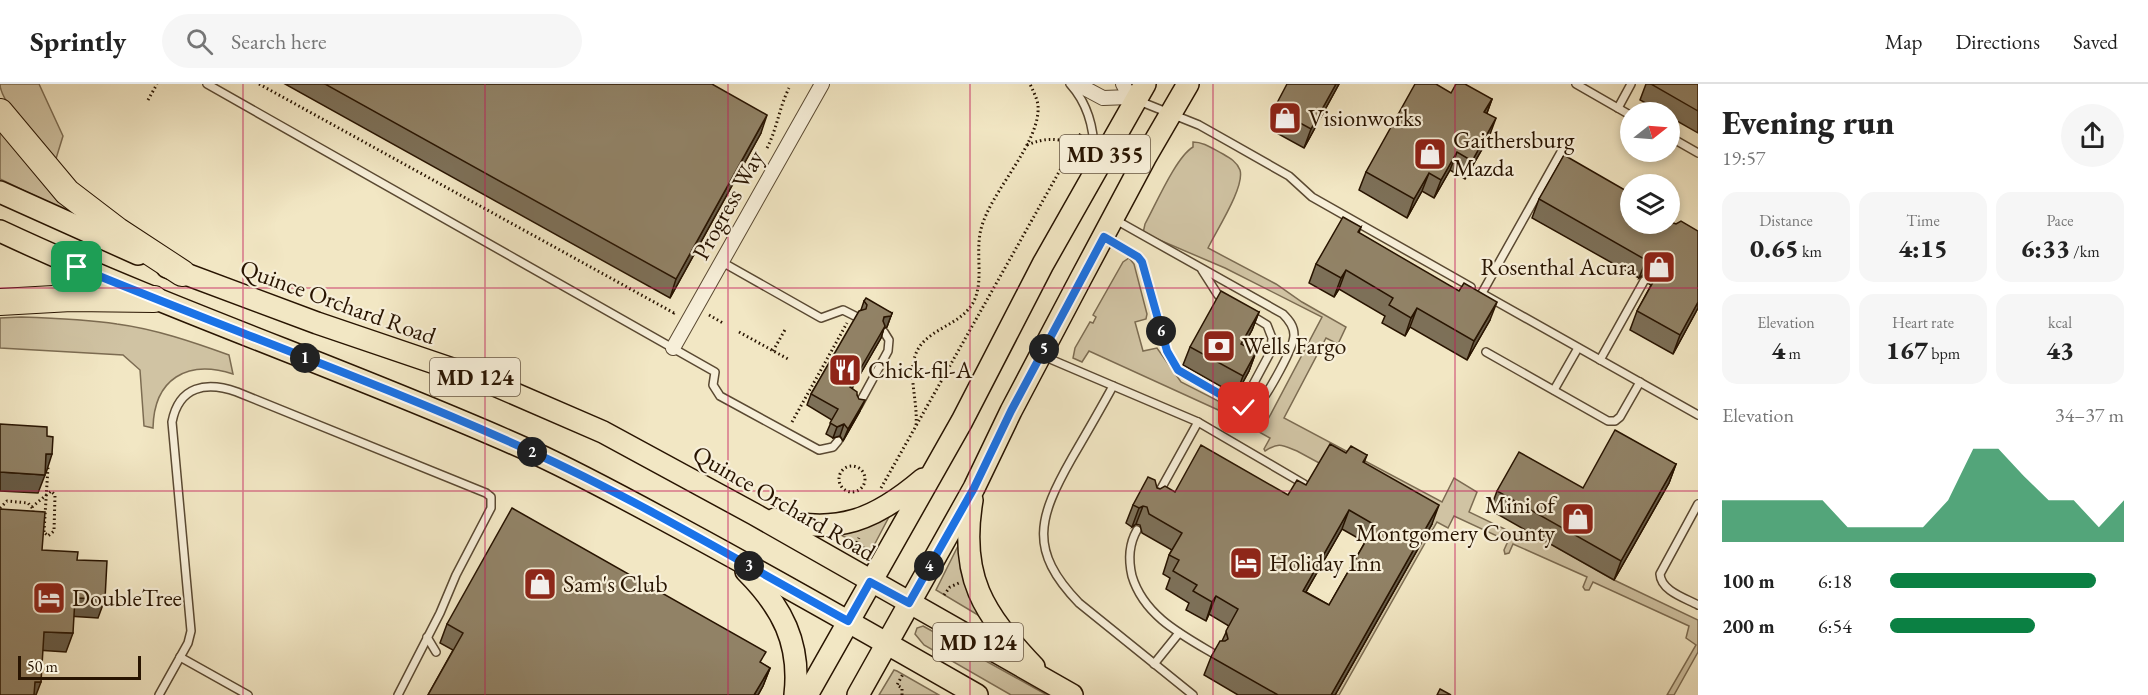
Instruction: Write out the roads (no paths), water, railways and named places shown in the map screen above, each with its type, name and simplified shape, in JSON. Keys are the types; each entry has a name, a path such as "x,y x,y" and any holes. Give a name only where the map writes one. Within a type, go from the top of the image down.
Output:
{"highway":[{"path":"0,112 67,192 118,231 182,273"},
{"path":"0,302 71,298 154,299"}],"main road":[{"name":"MD 355","path":"858,695 974,488 1041,355 1188,84"},
{"name":"MD 355","path":"807,695 962,421 1043,264 1094,174 1133,91"},
{"name":"Quince Orchard Road","path":"0,192 182,273 317,323 476,377 603,432 754,514 909,603"},
{"name":"MD 124","path":"0,231 77,267 318,363 527,450 592,480 977,695"},
{"path":"754,514 800,525 825,527 849,523 878,512 910,490 932,471"},
{"path":"974,488 967,527 969,564 973,578 994,620 1047,681"},
{"path":"730,556 762,587 781,615 795,653 797,677 795,695"},
{"name":"MD 124","path":"909,603 1072,695"}],"street":[{"path":"1077,84 1103,98 1133,91"},
{"name":"Progress Way","path":"673,348 819,85"}],"lane":[{"path":"207,84 715,372 713,386 720,396 819,450 833,447 838,441"},
{"path":"1070,84 1086,106 1090,119 1095,143 1094,174"},
{"path":"1576,84 1618,108 1631,84"},
{"path":"1133,91 1171,114 1199,125 1286,173 1312,198 1698,415"},
{"path":"1680,143 1698,153"},
{"path":"1482,293 1561,152"},
{"path":"1109,228 1200,268 1283,314 1293,327 1294,337 1261,402 1253,408 1241,407 1178,370 1167,351 1142,262 1109,228"},
{"path":"722,262 821,318 840,310 855,315"},
{"path":"1200,268 1218,295 1230,304"},
{"path":"1600,360 1644,281"},
{"path":"1239,309 1267,325 1272,343 1271,351 1241,407"},
{"path":"858,406 888,351 889,340 884,332"},
{"path":"1554,390 1578,348"},
{"path":"1486,352 1612,421 1620,417 1640,382"},
{"path":"1041,355 1198,422 1304,484"},
{"path":"159,695 190,639 191,626 172,422 180,402 188,394 209,386 237,392 490,496 492,506 398,695"},
{"path":"1113,386 1054,491 1046,511 1043,531 1047,553 1054,572 1064,588 1079,603 1193,695"},
{"path":"1153,502 1198,422"},
{"path":"1698,504 1660,574 1660,579 1665,586 1698,605"},
{"path":"1137,530 1130,549 1130,561 1135,584 1140,594 1154,613 1179,633 1216,655"},
{"path":"1154,664 1179,633"},
{"path":"428,637 436,652"},
{"path":"180,657 248,695"}],"place":[{"name":"Visionworks","path":"1285,118"},
{"name":"Gaithersburg Mazda","path":"1430,154"},
{"name":"Rosenthal Acura","path":"1659,267"},
{"name":"Wells Fargo","path":"1219,346"},
{"name":"Chick-fil-A","path":"845,370"},
{"name":"Mini of Montgomery County","path":"1578,519"},
{"name":"Holiday Inn","path":"1246,563"},
{"name":"Sam's Club","path":"540,584"},
{"name":"DoubleTree","path":"49,598"}]}
